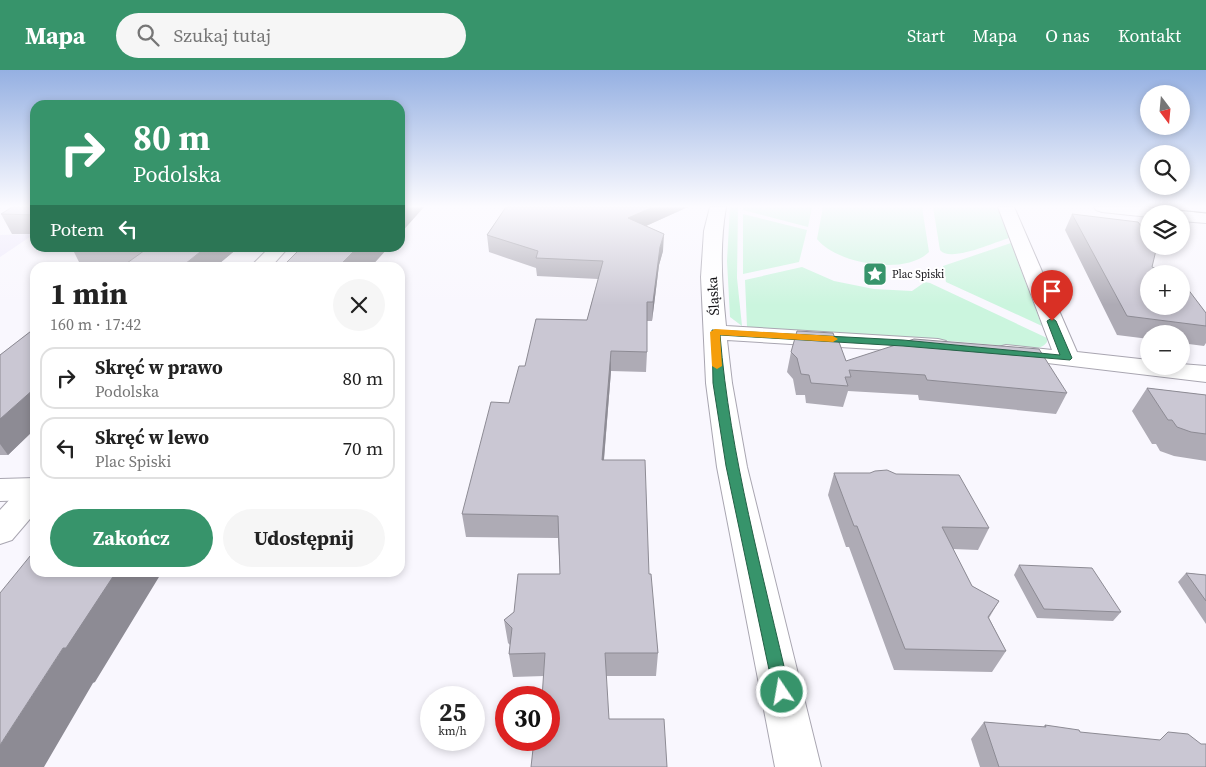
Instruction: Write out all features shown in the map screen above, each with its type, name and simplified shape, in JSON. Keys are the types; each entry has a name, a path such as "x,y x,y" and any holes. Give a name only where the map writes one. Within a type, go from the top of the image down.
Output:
{"street":[{"name":"Śląska","path":"713,240 711,277 719,383 732,466 798,767"},
{"path":"1019,240 1067,358"},
{"path":"264,262 275,252"},
{"path":"715,332 971,349 1206,374"},
{"path":"0,490 30,491"},
{"path":"0,531 30,497"}],"shaded area":[{"path":"0,240 26,240 12,249 0,257"}],"green space":[{"path":"728,240 738,240 737,278 742,326 730,317 727,261"},
{"path":"743,240 805,240 799,262 743,274"},
{"path":"818,240 927,240 929,252 918,259 904,264 888,265 855,260 827,248"},
{"path":"938,240 1005,240 963,253 945,253 940,250"},
{"path":"1011,243 1042,326 946,282 943,266"},
{"path":"802,267 834,281 874,289 912,291 925,282 930,283 1047,338 1047,342 1041,347 1028,348 747,327 745,280"}],"building":[{"path":"501,240 662,240 653,302 647,302 647,352 611,351 602,460 645,460 649,574 651,574 658,653 605,653 609,719 664,719 667,767 531,767 533,751 560,751 560,686 543,686 545,653 509,654 512,628 504,620 514,612 518,574 560,574 558,516 462,514 491,402 509,403 519,366 525,366 536,319 587,320 603,261 536,258 538,251"},
{"path":"1086,240 1140,240 1140,255 1155,255 1152,265 1140,265 1140,315 1190,315 1190,292 1206,313 1206,326 1127,316"},
{"path":"142,252 200,252 188,262 128,262"},
{"path":"297,252 353,252 343,262 287,262"},
{"path":"797,331 833,333 836,341 839,342 846,361 914,339 1039,349 1067,393 927,380 925,375 849,370 851,377 845,377 848,386 811,383 809,375 801,374 797,358 791,352"},
{"path":"30,332 30,392 0,419 0,355"},
{"path":"1147,388 1206,395 1206,434 1191,432 1177,427 1172,420 1168,420"},
{"path":"887,470 896,474 959,475 989,528 942,527 972,586 999,601 988,617 1006,651 905,649 857,526 854,526 834,473 870,473"},
{"path":"30,556 30,577 113,577 66,648 63,648 0,745 0,593"},
{"path":"1019,565 1092,568 1121,612 1044,609"},
{"path":"1186,573 1206,575 1206,601"},
{"path":"984,722 1046,727 1045,725 1079,730 1080,732 1160,740 1168,732 1188,734 1201,744 1206,744 1206,767 999,767"}],"slow traffic":[{"path":"717,366 715,332 833,339"}],"place":[{"name":"Plac Spiski","path":"875,274"}],"route":[{"path":"782,692 732,466 719,383 715,332 903,343 1067,358 1052,321"}]}
